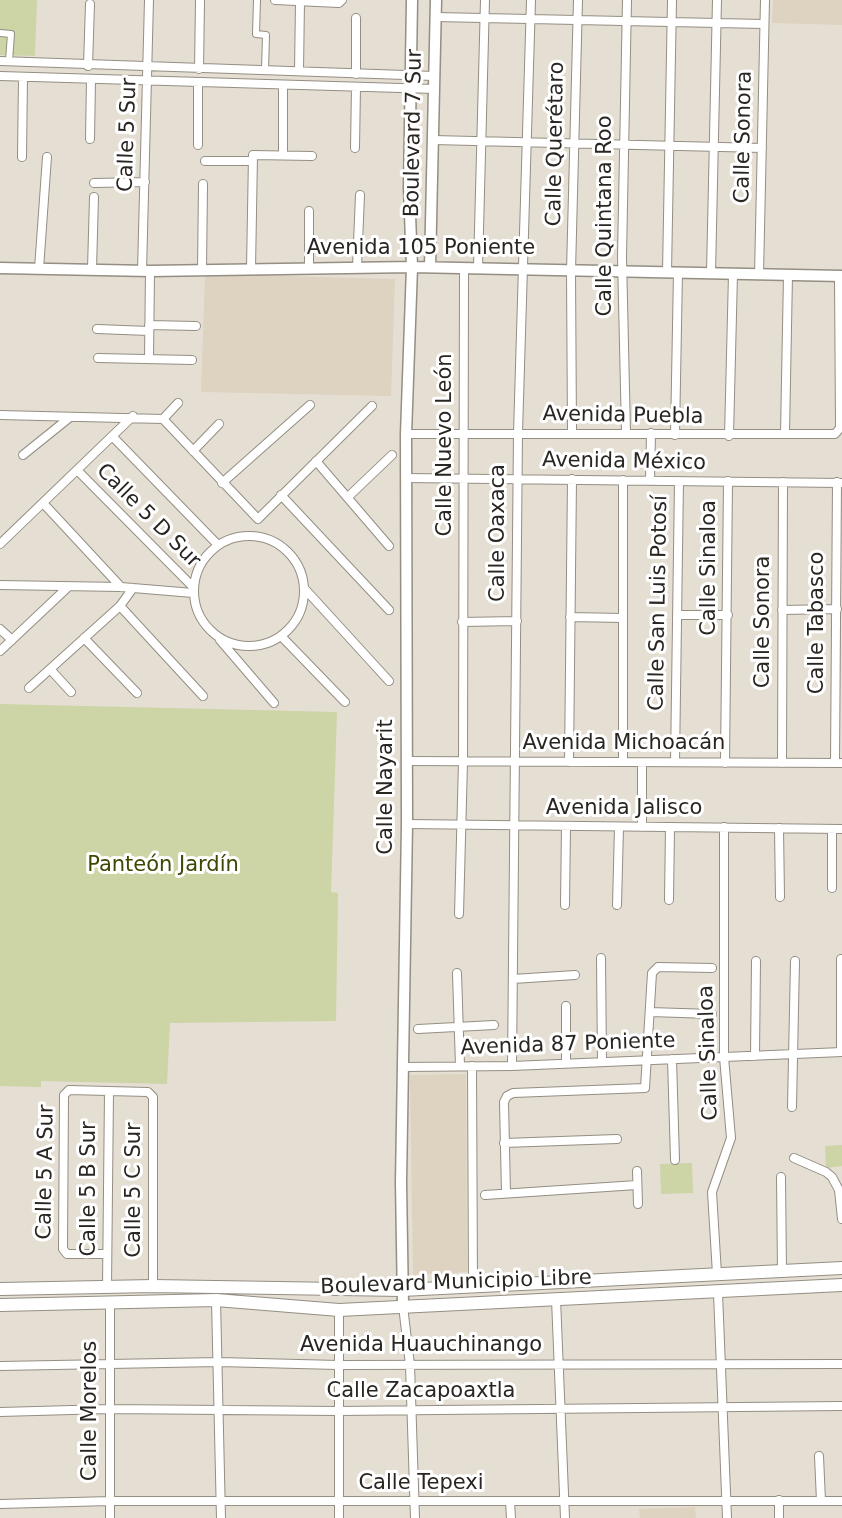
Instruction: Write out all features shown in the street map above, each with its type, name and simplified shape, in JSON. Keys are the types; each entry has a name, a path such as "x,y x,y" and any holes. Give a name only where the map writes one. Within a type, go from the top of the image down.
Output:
{"main road":[{"name":"Boulevard Municipio Libre","path":"0,1289 153,1286 402,1290 842,1268"},
{"name":"Boulevard Municipio Libre","path":"0,1305 110,1305 216,1300 339,1310 718,1293 842,1285"}],"street":[{"name":"Calle 5 Sur","path":"149,0 145,182 149,359"},
{"path":"257,0 256,34 266,35 265,70"},
{"path":"275,0 341,1"},
{"name":"Boulevard 7 Sur","path":"412,0 410,76 412,267"},
{"name":"Boulevard 7 Sur","path":"430,267 436,0"},
{"path":"478,268 485,0"},
{"name":"Calle Oaxaca","path":"512,1066 518,433 531,0"},
{"name":"Calle Querétaro","path":"572,432 571,271 578,0"},
{"name":"Calle Quintana Roo","path":"626,433 622,271 627,0"},
{"path":"672,0 669,146 675,435"},
{"path":"711,273 717,0"},
{"name":"Calle Sonora","path":"759,275 765,0"},
{"path":"198,69 200,1"},
{"path":"299,72 300,1"},
{"path":"88,66 90,4"},
{"path":"436,17 764,24"},
{"path":"356,18 356,74"},
{"path":"0,33 11,34 5,61 88,66 434,76"},
{"path":"65,78 66,65"},
{"path":"225,83 226,69"},
{"path":"329,73 329,86"},
{"path":"0,76 434,89"},
{"path":"22,157 23,77"},
{"path":"90,139 91,79"},
{"path":"198,82 198,145"},
{"path":"283,85 283,155"},
{"path":"355,148 356,87"},
{"path":"433,140 762,148"},
{"path":"205,161 283,155 312,156"},
{"path":"39,269 47,157"},
{"path":"251,269 253,158"},
{"path":"94,183 145,182"},
{"path":"202,269 203,184"},
{"path":"357,267 360,195"},
{"path":"92,269 94,197"},
{"path":"309,211 309,268"},
{"name":"Calle Nayarit","path":"404,1306 402,1290 407,824 406,434 412,267"},
{"name":"Avenida 105 Poniente","path":"0,268 146,271 430,267 841,276"},
{"name":"Calle Nuevo León","path":"459,914 463,762 464,268"},
{"path":"729,436 733,274"},
{"path":"785,433 788,275"},
{"name":"Avenida Puebla","path":"406,434 572,432 729,436 839,432 841,276"},
{"path":"97,329 196,326"},
{"path":"98,358 192,360"},
{"path":"163,418 178,403"},
{"path":"222,483 310,405"},
{"path":"255,536 258,519 372,406"},
{"path":"0,415 163,418 258,519"},
{"path":"0,544 133,416"},
{"path":"23,455 69,418"},
{"path":"192,451 219,424"},
{"path":"650,480 651,433"},
{"path":"113,437 218,545"},
{"path":"349,496 392,455"},
{"path":"316,461 349,496 389,546"},
{"name":"Calle 5 D Sur","path":"78,471 193,590"},
{"name":"Avenida México","path":"406,478 839,483"},
{"path":"569,762 572,479"},
{"path":"623,480 623,762"},
{"name":"Calle San Luis Potosí","path":"675,762 679,481"},
{"name":"Calle Sinaloa","path":"725,763 728,481"},
{"name":"Calle Sonora","path":"782,763 783,482"},
{"name":"Calle Tabasco","path":"839,483 837,609 839,763"},
{"path":"281,495 389,610"},
{"path":"43,503 121,586"},
{"path":"217,636 242,646 255,646 281,636 299,614 304,587 299,567 292,555 281,546 255,536 236,537 218,545 204,559 193,590 200,618 274,704"},
{"path":"0,585 121,586 193,590"},
{"path":"0,651 68,587"},
{"path":"304,587 389,681"},
{"path":"29,688 120,606 133,588"},
{"path":"120,606 203,696"},
{"path":"782,610 837,609"},
{"path":"677,615 728,615"},
{"path":"570,617 623,618"},
{"path":"462,622 517,621"},
{"path":"0,629 12,640"},
{"path":"281,636 345,702"},
{"path":"84,638 137,693"},
{"path":"50,669 71,692"},
{"name":"Avenida Michoacán","path":"407,761 839,763"},
{"path":"642,763 642,827"},
{"name":"Avenida Jalisco","path":"407,824 842,829"},
{"path":"565,905 566,826"},
{"path":"617,905 619,827"},
{"path":"669,900 670,827"},
{"name":"Calle Sinaloa","path":"717,1274 712,1192 731,1138 724,1057 724,827"},
{"path":"779,828 780,897"},
{"path":"832,829 832,888"},
{"path":"601,958 602,1062"},
{"path":"841,959 842,1052"},
{"path":"755,1056 756,961"},
{"path":"792,1107 795,961"},
{"path":"506,1193 504,1102 507,1096 513,1093 645,1088 652,973 658,967 712,968"},
{"path":"457,973 460,1066"},
{"path":"513,979 575,975"},
{"path":"566,1006 566,1063"},
{"path":"650,1012 712,1014"},
{"path":"418,1029 494,1025"},
{"name":"Avenida 87 Poniente","path":"403,1067 512,1066 842,1052"},
{"path":"672,1059 675,1160"},
{"path":"472,1066 472,1286"},
{"name":"Calle 5 A Sur","path":"107,1254 64,1252 66,1092 109,1092"},
{"name":"Calle 5 C Sur","path":"109,1092 151,1094 153,1286"},
{"name":"Calle 5 B Sur","path":"107,1287 109,1092"},
{"path":"504,1143 617,1139"},
{"path":"794,1158 826,1172 835,1183 842,1205 842,1219"},
{"path":"637,1171 638,1204"},
{"path":"781,1178 782,1272"},
{"path":"485,1195 637,1185"},
{"path":"718,1293 728,1518"},
{"path":"556,1299 565,1518"},
{"path":"216,1300 221,1518"},
{"name":"Calle Morelos","path":"110,1305 108,1365 110,1518"},
{"path":"404,1306 410,1365 415,1518"},
{"path":"339,1310 339,1518"},
{"name":"Avenida Huauchinango","path":"0,1366 219,1362 338,1365 842,1364"},
{"name":"Calle Zacapoaxtla","path":"0,1412 108,1409 338,1411 723,1409 842,1406"},
{"path":"819,1456 821,1500"},
{"name":"Calle Tepexi","path":"0,1503 110,1501 414,1503 727,1499 842,1501"},
{"path":"779,1500 779,1518"},
{"path":"510,1502 511,1518"}],"shaded area":[{"path":"773,0 842,0 842,25 772,23"},
{"path":"205,274 395,279 391,396 201,392"},
{"path":"466,1074 467,1272 413,1275 410,1075"},
{"path":"695,1507 696,1518 640,1518 639,1509"}],"green space":[{"path":"0,0 37,0 35,56 0,55"},
{"name":"Panteón Jardín","path":"0,704 337,712 331,892 338,893 336,1021 170,1023 167,1084 41,1081 41,1087 0,1086"},
{"path":"842,1145 842,1166 826,1168 825,1146"},
{"path":"692,1163 693,1193 661,1194 660,1164"}]}
